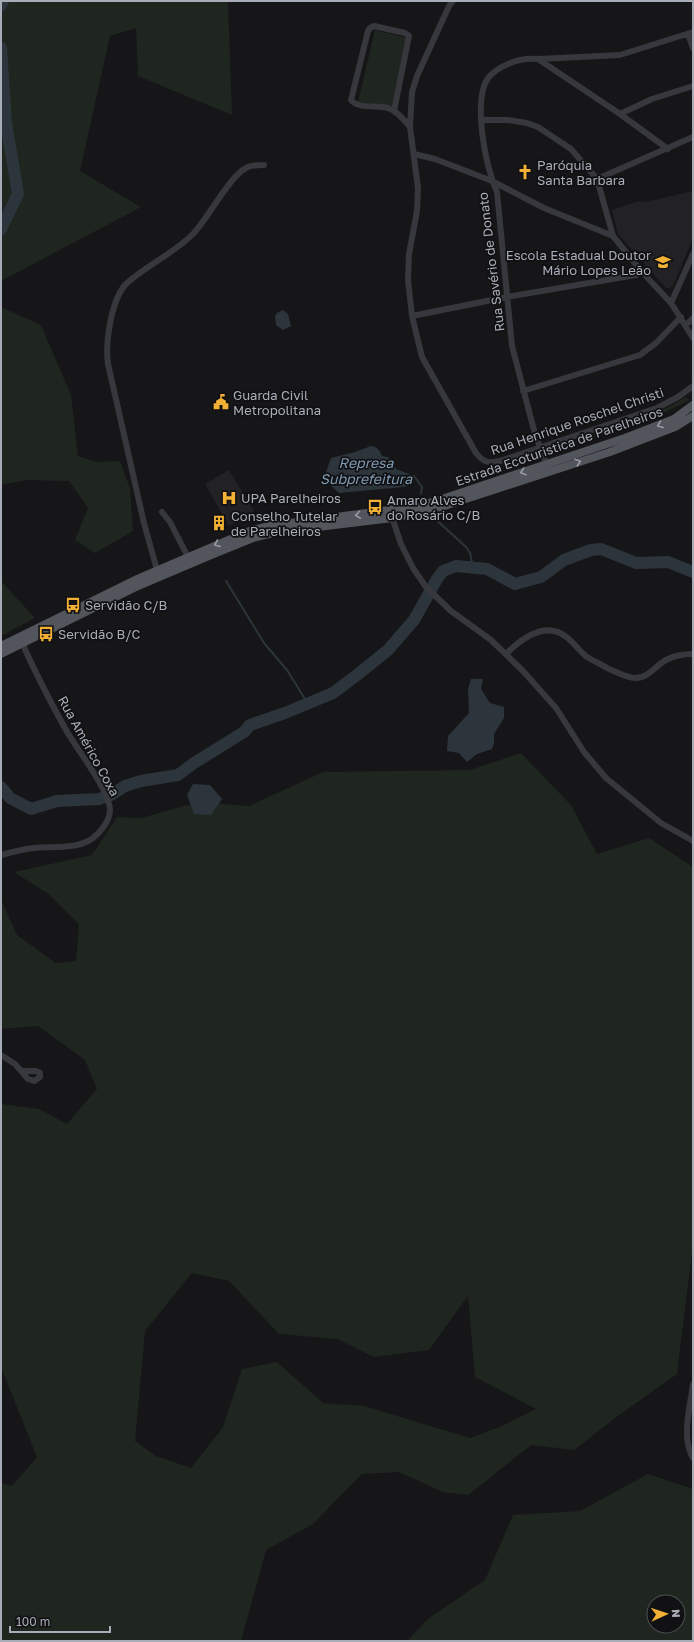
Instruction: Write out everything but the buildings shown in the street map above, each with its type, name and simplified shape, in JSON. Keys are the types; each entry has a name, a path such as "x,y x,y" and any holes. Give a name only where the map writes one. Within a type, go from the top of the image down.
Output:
{"main road":[{"name":"Estrada Ecoturistica de Parelheiros","path":"136,583 157,570 246,532 262,527 435,509 548,468 674,419 693,405"},
{"name":"Estrada Ecoturistica de Parelheiros","path":"548,468 610,452 675,427 693,416"},
{"name":"Estrada Ecoturistica de Parelheiros","path":"1,646 20,640 136,583 239,543 276,532 391,514"},
{"name":"Estrada Ecoturistica de Parelheiros","path":"1,654 20,640"}],"street":[{"path":"453,1 449,6 417,76 412,92 410,127 418,188 417,211 407,270 412,316 507,297 636,275 642,272"},
{"path":"394,111 409,36 405,33 374,26 368,31 351,100 358,104 387,108 394,111 410,127"},
{"path":"691,33 693,48"},
{"name":"Rua Savério de Donato","path":"548,468 540,448 523,391 512,346 496,192 492,181 481,120 483,90 488,78 505,65 519,59 620,55 691,33"},
{"path":"538,59 620,114 668,149"},
{"path":"620,114 652,99 693,86"},
{"path":"481,120 519,121 538,127 571,149 597,179 613,236 642,272 671,303 693,338"},
{"path":"597,179 693,137"},
{"path":"414,154 435,159 492,181 544,208 613,236"},
{"path":"157,570 144,523 108,364 107,345 115,307 121,290 125,285 192,235 227,188 244,169 251,166 264,165"},
{"path":"671,303 693,254"},
{"name":"Rua Henrique Roschel Christi","path":"412,316 419,348 432,377 476,453 487,463 500,461 657,408 674,400 693,386"},
{"path":"523,391 640,355 656,343 681,317"},
{"path":"686,325 693,318"},
{"path":"162,512 170,522 188,557"},
{"path":"391,514 397,536 409,561 426,586 443,604 477,629 523,671 556,708 584,752 606,778 654,818 675,832 693,841"},
{"path":"506,654 515,645 535,632 545,630 554,630 564,635 586,656 613,671 635,678 649,674 665,660 693,654"},
{"name":"Rua Américo Coxa","path":"1,855 33,848 68,846 82,843 93,838 108,819 110,809 105,792 66,730 20,640"},
{"path":"1,1055 15,1064 22,1071"},
{"path":"693,1384 687,1431 688,1447 693,1458"}],"shaded area":[{"path":"1,1 228,1 232,115 138,76 136,28 110,36 80,171 141,207 1,281"},
{"path":"375,30 408,38 392,107 358,102"},
{"name":"Escola Estadual Doutor Mário Lopes Leão","path":"693,191 693,238 673,286 666,288 618,234 612,210 636,202 650,201"},
{"path":"1,307 41,325 71,395 78,456 96,462 120,461 130,488 133,531 95,553 75,540 88,508 69,481 27,480 1,485"},
{"path":"686,397 690,400 653,418 558,449 555,448 639,420 671,406"},
{"name":"UPA Parelheiros","path":"229,470 254,511 229,526 205,484"},
{"path":"1,581 35,618 1,636"},
{"path":"521,753 571,805 597,854 649,838 693,867 693,1244 677,1374 618,1416 574,1450 531,1445 468,1495 443,1492 399,1472 362,1474 313,1524 266,1550 241,1641 1,1641 1,1483 12,1486 37,1457 1,1367 1,1104 39,1109 67,1124 97,1089 85,1060 38,1026 1,1029 1,900 17,935 56,963 76,961 79,924 50,895 14,872 92,855 117,817 141,818 198,802 249,806 323,772 470,770","holes":["192,1273 229,1281 279,1334 337,1339 374,1357 429,1350 468,1296 475,1377 536,1409 502,1426 470,1438 364,1406 323,1403 277,1362 242,1369 223,1427 191,1468 156,1456 135,1441 145,1331"]},
{"path":"648,1474 693,1489 693,1641 407,1641 429,1618 485,1580 513,1515 580,1511"}],"water":[{"path":"283,310 288,314 291,326 283,330 276,325 275,316"},
{"name":"Represa Subprefeitura","path":"371,446 378,449 382,456 388,457 396,469 414,476 412,485 339,493 330,485 325,475 331,458"},
{"path":"471,679 483,679 481,689 490,703 504,707 504,718 494,734 492,749 477,754 467,762 459,753 447,751 448,736 469,713 468,689"},
{"path":"193,784 210,785 222,799 211,815 194,814 187,795"}],"waterway":[{"path":"1,5 3,1"},
{"path":"1,48 6,123 18,194 1,229"},
{"path":"414,476 422,487 421,494"},
{"path":"432,516 466,547 470,553 473,567"},
{"path":"1,787 10,798 31,809 57,801 99,799 111,795 125,786 141,781 178,775 194,763 244,732 250,725 285,713 333,693 357,675 388,650 414,620 443,571 456,566 487,569 515,584 541,577 564,560 591,550 601,549 636,563 668,562 693,572"},
{"path":"226,581 264,643 287,670 308,704"}],"place":[{"name":"Paróquia Santa Barbara","path":"525,172"},
{"name":"Escola Estadual Doutor Mário Lopes Leão","path":"663,262"},
{"name":"Guarda Civil Metropolitana","path":"221,402"},
{"name":"UPA Parelheiros","path":"229,498"},
{"name":"Amaro Alves do Rosário C/B","path":"375,507"},
{"name":"Conselho Tutelar de Parelheiros","path":"219,523"},
{"name":"Servidão C/B","path":"73,605"},
{"name":"Servidão B/C","path":"46,634"}]}
